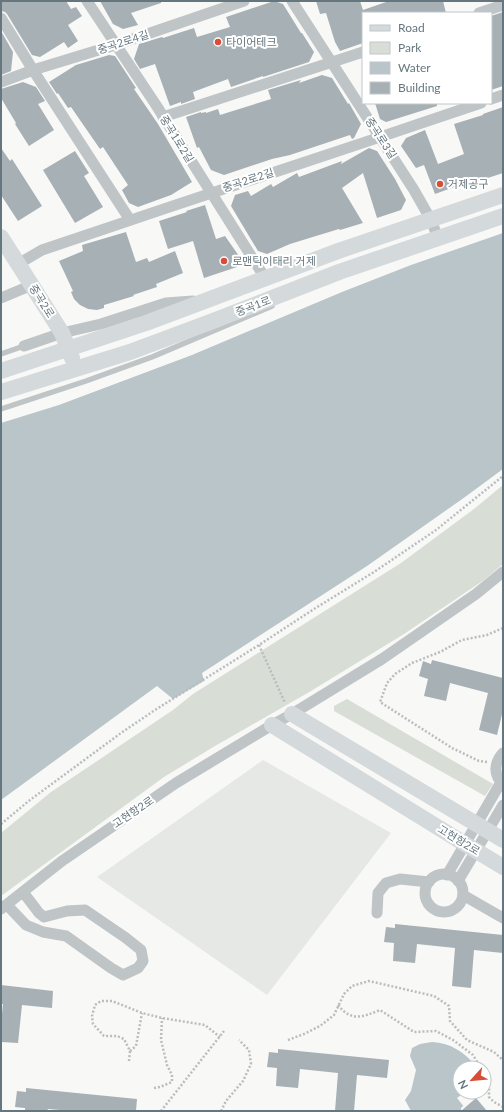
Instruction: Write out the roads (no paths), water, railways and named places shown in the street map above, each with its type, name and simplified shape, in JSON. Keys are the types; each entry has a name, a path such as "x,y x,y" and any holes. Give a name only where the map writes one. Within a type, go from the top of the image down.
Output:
{"street":[{"name":"중곡1로2길","path":"87,1 163,117 265,278"},
{"name":"중곡2로4길","path":"1,82 33,70 244,1"},
{"name":"중곡로3길","path":"292,1 414,190 431,220 438,238"},
{"path":"482,12 503,5"},
{"path":"1,18 130,220"},
{"path":"163,117 362,52"},
{"path":"492,100 503,95"},
{"name":"중곡2로2길","path":"18,264 42,250 211,192 478,104"},
{"name":"중곡1로","path":"1,371 146,323 341,250 503,195"},
{"name":"중곡1로","path":"1,392 130,352 321,279 503,216"},
{"name":"중곡2로","path":"1,237 62,333 75,369"},
{"path":"1,298 32,286"},
{"path":"24,346 62,333 102,324 166,303 210,299"},
{"path":"289,710 382,659 470,598 503,572"},
{"name":"고현항2로","path":"4,907 62,861 176,783 272,725 289,710 503,840"},
{"name":"고현항2로","path":"272,725 503,867"},
{"path":"458,881 471,848 482,828 502,783 496,775 495,769 496,763 503,754"},
{"path":"482,828 503,806"},
{"path":"447,875 471,848"},
{"path":"438,875 447,875 456,878 458,881 462,888 463,895 458,907 446,912 440,912 429,905 425,894 429,882 433,878 438,875"},
{"path":"377,913 378,893 386,883 400,879 429,882"},
{"path":"4,907 26,925 43,932 66,936 123,975 138,968 143,961 141,950 85,910 67,911 44,917 22,892"},
{"path":"463,895 503,918"}],"lane":[{"path":"292,297 321,279"},
{"path":"1,409 86,381 152,356 279,303"},
{"path":"1,354 24,346"}],"water":[{"path":"503,233 503,469 367,566 202,673 204,681 173,699 157,686 1,800 1,423 59,405 192,355 342,292 411,265"},
{"path":"432,1042 445,1044 457,1049 471,1060 452,1060 452,1100 470,1100 461,1108 461,1111 411,1111 405,1100 411,1091 416,1070 410,1056 412,1048 420,1044"}],"place":[{"name":"타이어테크","path":"218,42"},
{"name":"거제공구","path":"440,184"},
{"name":"로맨틱이태리 거제","path":"224,261"}]}
